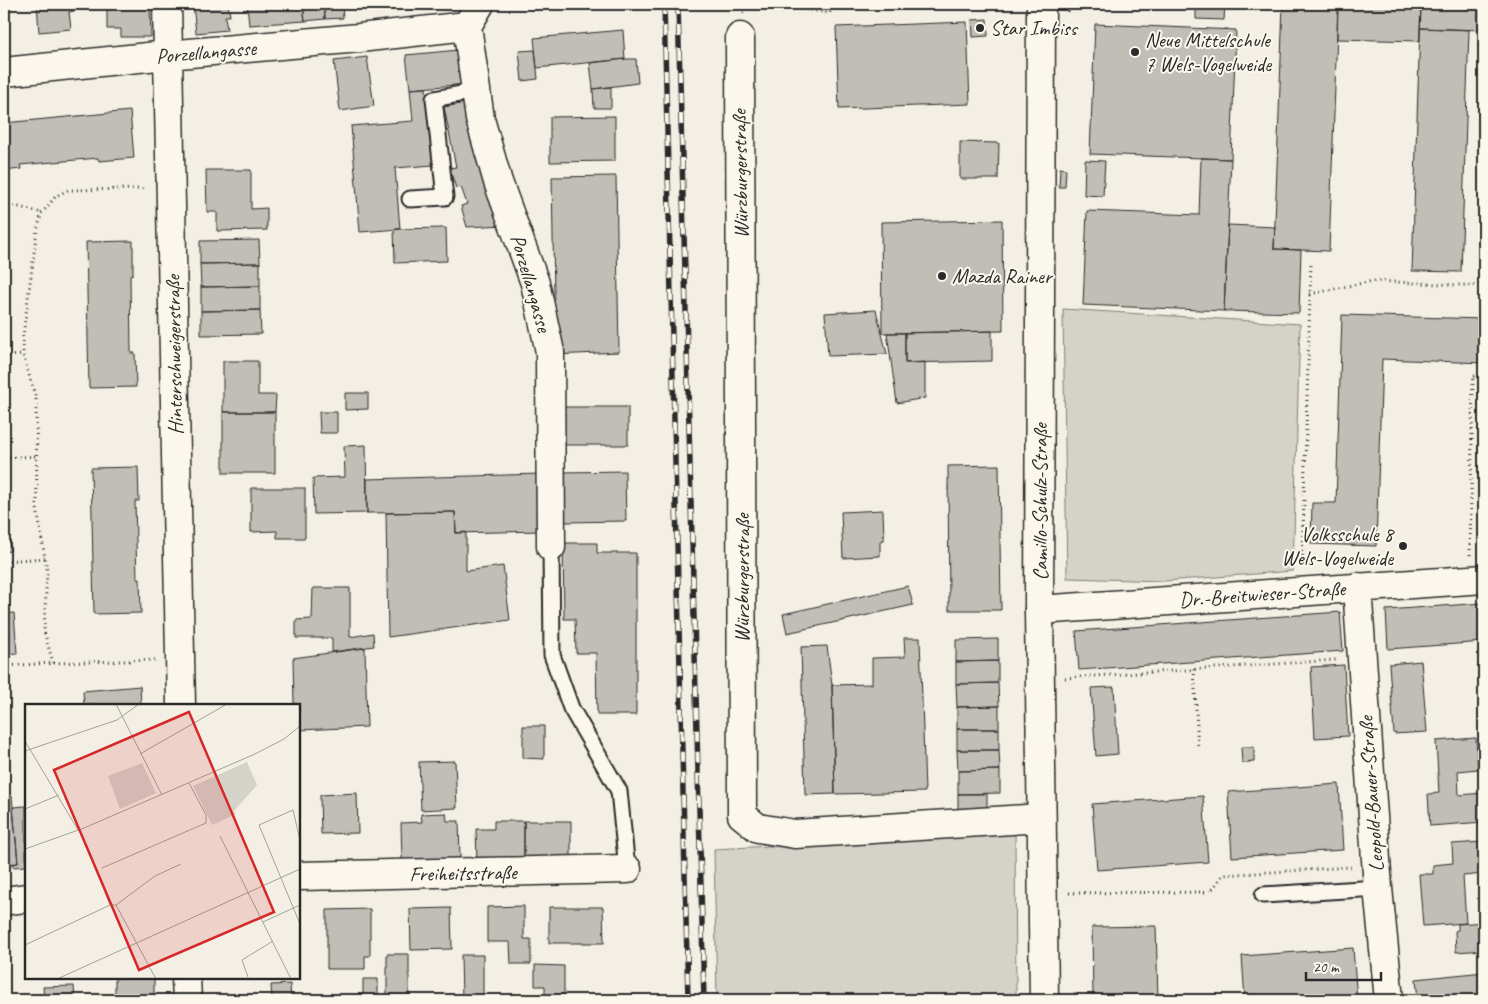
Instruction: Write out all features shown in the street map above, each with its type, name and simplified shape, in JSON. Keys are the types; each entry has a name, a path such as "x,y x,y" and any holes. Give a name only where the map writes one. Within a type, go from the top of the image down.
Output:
{"street":[{"name":"Hinterschweigerstraße","path":"167,4 181,704"},
{"name":"Camillo-Schulz-Straße","path":"1041,4 1039,610 1044,1000"},
{"name":"Porzellangasse","path":"4,72 359,38 474,15 476,91 480,119 498,182 535,283 550,352 551,547"},
{"name":"Würzburgerstraße","path":"740,37 742,815 758,828 795,834 1041,818"},
{"name":"Dr.-Breitwieser-Straße","path":"1039,610 1477,580"},
{"name":"Leopold-Bauer-Straße","path":"1357,587 1377,876 1389,1000"},
{"name":"Freiheitsstraße","path":"300,876 627,869"},
{"path":"4,901 25,898"},
{"path":"186,979 187,1000"}],"lane":[{"path":"410,199 445,196 434,98 476,91"},
{"path":"551,547 552,655 571,708 619,791 627,869"},
{"path":"1263,894 1377,876"}],"path":[{"path":"766,4 830,13 831,4"},
{"path":"1310,294 1372,281 1483,286 1484,185"},
{"path":"53,663 44,632 47,571 37,508 36,398 23,355 37,230 42,213 56,196 68,190 170,189"},
{"path":"4,203 42,213"},
{"path":"1301,591 1311,262"},
{"path":"4,356 23,355"},
{"path":"1477,580 1472,376 1484,377"},
{"path":"4,458 37,456"},
{"path":"4,561 45,558"},
{"path":"1040,679 1362,658"},
{"path":"4,666 180,660"},
{"path":"1194,670 1198,748"},
{"path":"1042,893 1210,892 1223,875 1377,876"}],"shaded area":[{"path":"1063,309 1300,324 1293,571 1165,581 1067,578"},
{"path":"1015,833 1016,1000 717,1000 714,849"}],"building":[{"path":"37,4 73,4 74,11 69,12 71,29 39,32"},
{"path":"107,4 150,4 151,37 121,37 121,29 107,29"},
{"path":"193,4 228,4 230,16 225,16 227,30 196,33"},
{"path":"247,4 303,4 305,21 249,25"},
{"path":"303,4 324,4 325,19 305,21"},
{"path":"324,4 342,4 343,18 325,19"},
{"path":"1196,4 1225,4 1224,20 1196,19"},
{"path":"1283,4 1338,4 1329,251 1274,249"},
{"path":"1338,4 1421,4 1420,41 1337,39"},
{"path":"1421,4 1484,4 1484,30 1420,28"},
{"path":"4,13 6,38 4,38"},
{"name":"Star Imbiss","path":"987,19 988,36 973,37 972,20"},
{"path":"967,22 970,104 839,109 836,27"},
{"path":"1095,24 1236,30 1231,159 1090,154"},
{"path":"1420,28 1469,30 1461,272 1412,271"},
{"path":"623,30 625,59 537,68 534,38"},
{"path":"459,50 466,84 410,89 406,55"},
{"path":"535,50 538,79 522,81 519,51"},
{"path":"367,57 374,106 340,111 334,61"},
{"path":"636,59 638,83 593,89 590,63"},
{"path":"611,87 611,108 594,108 593,89"},
{"path":"426,88 433,165 395,168 400,229 360,232 351,126 413,121 410,89"},
{"path":"470,102 504,225 467,227 461,206 467,204 461,187 456,188 449,168 456,167 444,107"},
{"path":"130,111 134,158 99,161 98,158 20,165 21,169 4,171 4,123"},
{"path":"615,116 615,161 550,162 550,117"},
{"path":"960,142 999,143 998,179 960,179"},
{"path":"1201,158 1231,159 1224,311 1083,305 1087,211 1199,215"},
{"path":"1085,160 1105,161 1103,196 1084,195"},
{"path":"1060,168 1066,169 1065,187 1059,187"},
{"path":"206,170 251,170 251,209 267,208 267,230 217,231 217,212 207,212"},
{"path":"616,176 619,352 555,355 552,177"},
{"name":"Mazda Rainer","path":"1002,220 1003,331 882,333 881,222"},
{"path":"1228,225 1275,227 1274,249 1301,250 1299,313 1224,311"},
{"path":"446,228 447,261 395,263 394,229"},
{"path":"259,240 260,263 200,264 200,241"},
{"path":"133,241 133,274 130,275 131,353 135,353 136,387 89,388 86,242"},
{"path":"260,263 260,286 201,287 200,264"},
{"path":"260,286 260,310 201,311 201,287"},
{"path":"260,310 261,334 201,335 201,311"},
{"path":"876,310 887,354 828,356 825,313"},
{"path":"1342,315 1484,319 1484,363 1382,359 1376,546 1311,544 1312,503 1336,503"},
{"path":"992,331 992,361 905,363 905,333"},
{"path":"887,333 905,333 905,363 925,362 925,398 897,403"},
{"path":"223,361 258,361 258,395 276,395 275,412 223,412"},
{"path":"345,393 368,393 368,409 345,410"},
{"path":"559,407 628,407 628,445 559,445"},
{"path":"223,412 275,412 275,473 223,473"},
{"path":"319,412 337,412 337,433 320,433"},
{"path":"366,445 367,513 314,514 313,478 345,477 344,446"},
{"path":"999,465 1001,610 949,610 948,466"},
{"path":"138,467 139,501 135,501 137,579 140,579 141,613 94,614 91,468"},
{"path":"625,471 626,521 564,522 563,472"},
{"path":"541,474 541,531 456,533 455,512 367,513 367,479"},
{"path":"251,488 305,488 305,538 277,538 277,531 251,532"},
{"path":"7,510 10,551 4,552 4,511"},
{"path":"883,510 884,540 880,541 880,556 843,558 841,512"},
{"path":"455,512 456,533 466,532 466,571 503,566 510,620 388,637 386,513"},
{"path":"563,543 597,543 597,553 636,553 636,715 597,715 596,653 576,653 575,619 564,619"},
{"path":"908,586 913,605 787,633 783,614"},
{"path":"313,588 350,588 350,637 373,633 374,646 332,652 332,638 296,638 296,620 312,619"},
{"path":"1484,603 1484,642 1388,649 1386,610"},
{"path":"1340,612 1343,651 1079,670 1076,631"},
{"path":"14,613 17,653 4,654 4,614"},
{"path":"904,638 920,638 925,792 835,794 832,685 872,684 872,658 905,657"},
{"path":"998,639 998,661 956,662 956,640"},
{"path":"827,646 832,685 835,794 805,795 801,647"},
{"path":"365,648 367,727 300,730 300,704 294,704 293,658"},
{"path":"998,661 998,683 956,684 956,662"},
{"path":"1421,661 1427,732 1394,734 1389,664"},
{"path":"1344,665 1348,736 1315,738 1311,667"},
{"path":"998,683 999,706 957,707 956,684"},
{"path":"140,686 141,704 84,704 83,691"},
{"path":"1114,687 1118,754 1096,756 1091,688"},
{"path":"999,706 999,729 957,729 957,707"},
{"path":"523,726 544,726 544,759 523,758"},
{"path":"957,729 999,729 999,750 957,750"},
{"path":"1476,738 1478,769 1458,771 1459,795 1484,793 1484,822 1430,826 1428,794 1439,793 1436,741"},
{"path":"1241,747 1254,747 1254,762 1242,763"},
{"path":"957,750 999,750 1000,770 958,771"},
{"path":"455,761 457,808 421,810 419,762"},
{"path":"1000,770 1000,793 958,794 958,771"},
{"path":"1339,784 1343,850 1232,857 1228,792"},
{"path":"357,793 358,833 321,834 320,795"},
{"path":"958,794 987,794 987,809 958,809"},
{"path":"12,796 18,863 4,864 4,797"},
{"path":"1203,796 1208,862 1097,870 1092,804"},
{"path":"25,806 25,866 13,867 12,864 18,863 13,807"},
{"path":"446,813 447,821 459,821 460,859 402,861 401,823 422,822 421,814"},
{"path":"494,821 524,821 524,861 477,862 476,829 494,829"},
{"path":"524,821 571,821 571,861 524,861"},
{"path":"1482,842 1484,874 1463,876 1466,923 1423,926 1419,874 1433,874 1433,865 1453,863 1452,844"},
{"path":"524,906 524,939 531,939 531,964 511,964 510,942 487,942 487,907"},
{"path":"549,907 603,907 604,943 549,943"},
{"path":"451,908 452,949 411,950 410,909"},
{"path":"370,909 370,956 365,956 365,969 327,969 327,910"},
{"path":"1484,922 1484,950 1456,952 1455,931 1458,930 1458,924"},
{"path":"1156,926 1158,1000 1093,1000 1092,927"},
{"path":"1353,948 1357,1000 1245,1000 1242,956"},
{"path":"387,954 409,954 409,1000 387,1000"},
{"path":"461,955 483,955 483,1000 462,1000"},
{"path":"535,965 564,966 564,995 545,996 545,986 535,986"},
{"path":"1484,972 1484,1000 1418,1000 1416,979"},
{"path":"115,979 154,979 154,1000 115,1000"},
{"path":"363,979 378,979 378,1000 363,1000"},
{"path":"290,984 291,1000 272,1000 271,985"},
{"path":"74,986 75,1000 44,1000 43,987"}],"railway":[{"path":"664,4 688,1000"},
{"path":"678,4 704,1000"}],"place":[{"name":"Star Imbiss","path":"980,28"},
{"name":"Neue Mittelschule 7 Wels-Vogelweide","path":"1135,52"},
{"name":"Mazda Rainer","path":"942,276"},
{"name":"Volksschule 8 Wels-Vogelweide","path":"1403,546"}]}
